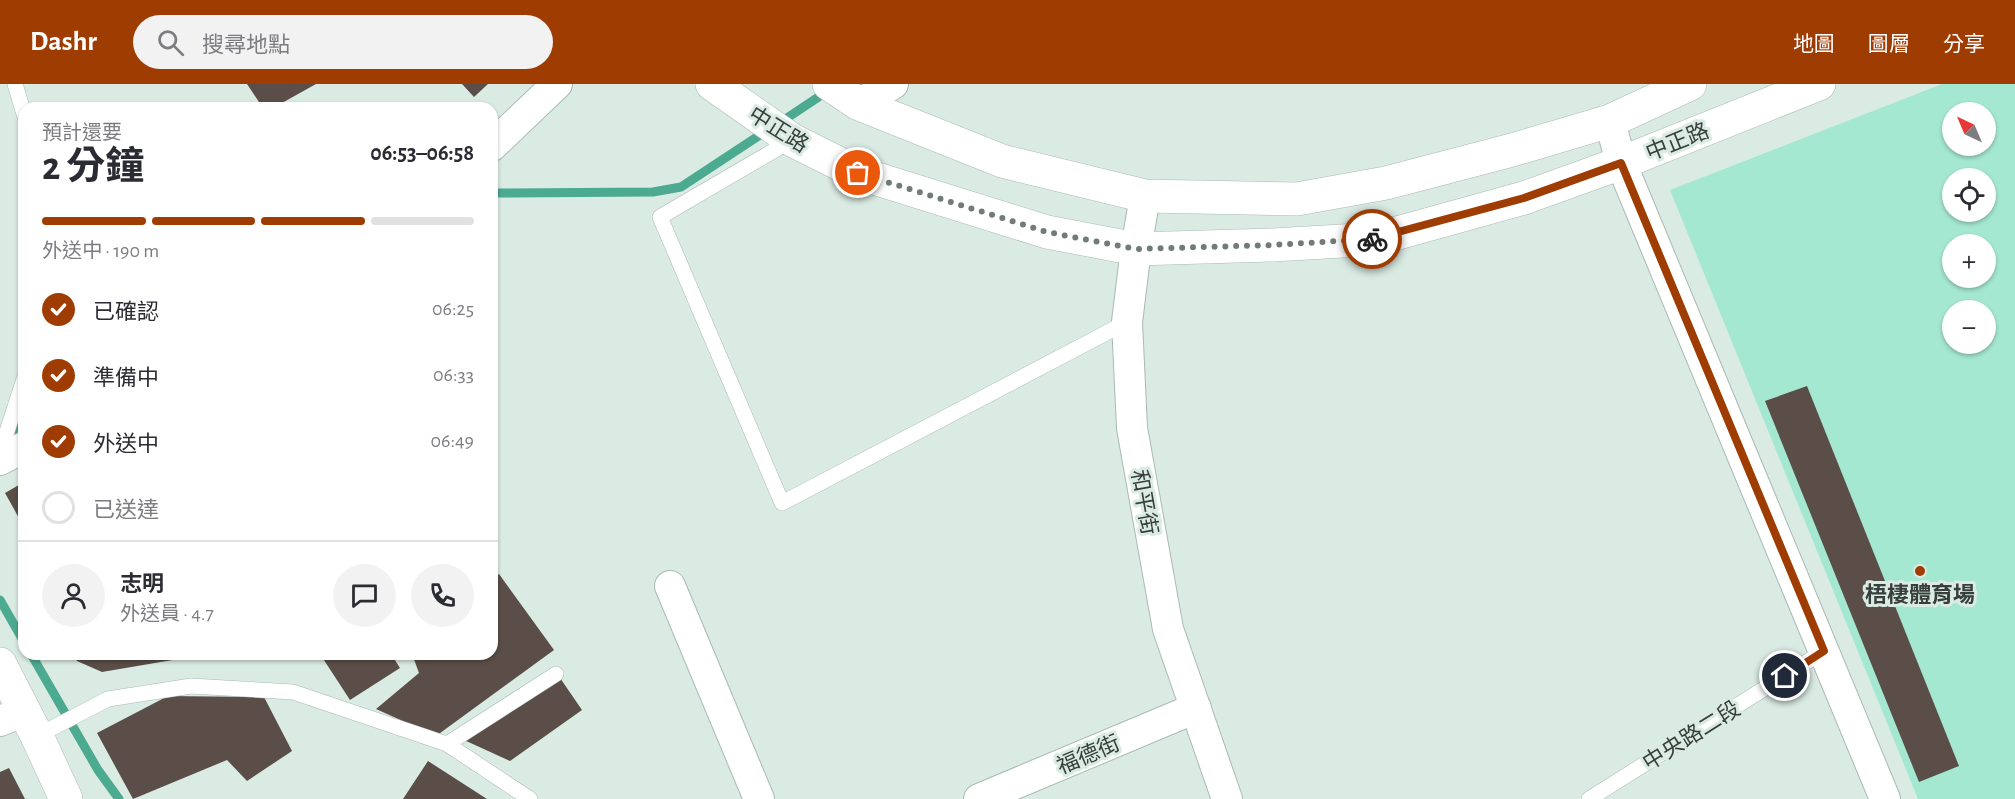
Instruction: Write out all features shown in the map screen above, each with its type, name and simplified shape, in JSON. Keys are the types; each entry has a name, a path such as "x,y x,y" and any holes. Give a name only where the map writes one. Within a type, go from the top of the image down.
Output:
{"street":[{"path":"498,140 557,84"},
{"name":"中正路","path":"712,84 792,140 858,173 1047,232 1136,249 1376,239 1524,198 1621,163 1819,84"},
{"name":"中正路","path":"829,84 859,104 1002,161 1145,196 1298,199 1398,180 1512,150 1610,121 1690,84"},
{"path":"859,104 893,84"},
{"path":"1610,121 1621,163 1885,799"},
{"name":"和平街","path":"1145,196 1127,322 1132,428 1168,629 1227,799"},
{"path":"0,460 18,450"},
{"path":"670,586 759,799"},
{"path":"0,664 21,723 66,799"},
{"name":"福德街","path":"979,799 1015,792 1196,708"}],"lane":[{"path":"15,84 20,102"},
{"path":"792,140 660,217 782,503 1127,322"},
{"path":"0,453 18,398"},
{"name":"中央路二段","path":"1589,799 1824,651"},
{"path":"447,744 556,674"},
{"path":"21,723 108,699 191,686 293,692 447,744 530,799"}],"green space":[{"name":"梧棲體育場","path":"1942,84 2015,84 2015,799 1918,799 1670,190"}],"building":[{"path":"247,84 316,84 284,102 259,102"},
{"path":"462,84 488,84 474,97"},
{"path":"1807,386 1959,766 1919,782 1765,401"},
{"path":"18,485 18,516 5,493"},
{"path":"498,575 554,650 436,736 376,709 419,673 414,660 498,660"},
{"path":"76,660 173,660 102,672"},
{"path":"324,660 395,660 400,668 350,700"},
{"path":"558,675 582,710 510,761 464,740"},
{"path":"168,696 264,697 292,751 247,781 227,760 133,799 97,733"},
{"path":"428,761 487,799 403,799"},
{"path":"9,768 25,799 0,799 0,772"}],"waterway":[{"path":"778,124 829,90"},
{"path":"498,193 653,192 681,187 766,131"},
{"path":"12,444 18,428"},
{"path":"0,600 18,632"},
{"path":"34,660 98,770 119,799"}],"way so far":[{"path":"858,173 1047,232 1136,249 1273,245 1372,239"}],"place":[{"name":"梧棲體育場","path":"1920,571"}],"route":[{"path":"1372,239 1524,198 1621,163 1824,651 1785,676"}]}
